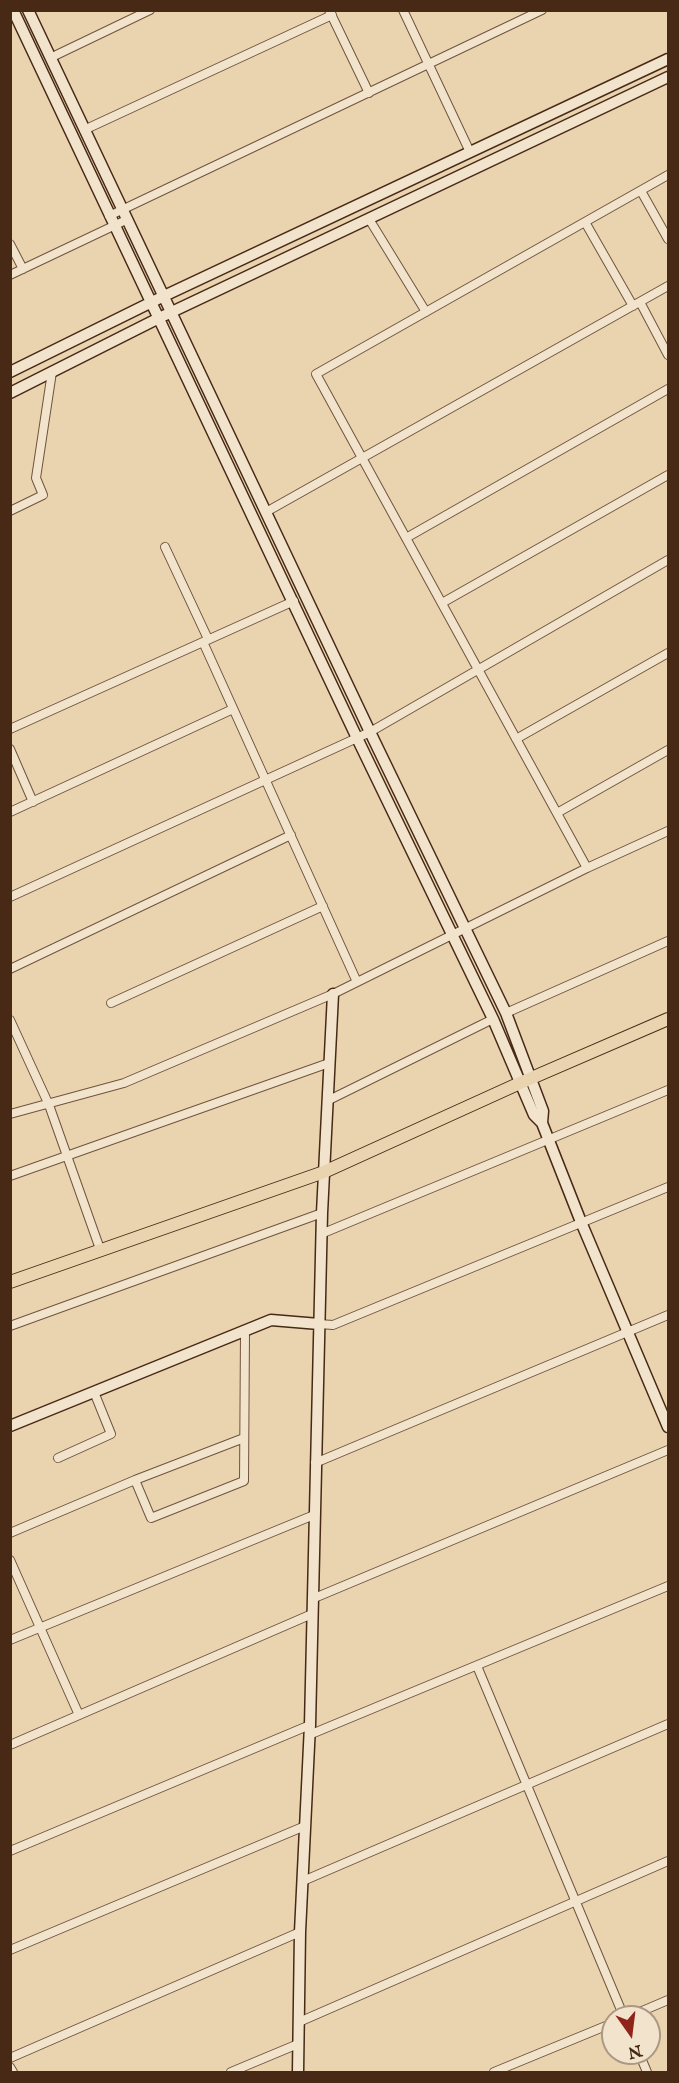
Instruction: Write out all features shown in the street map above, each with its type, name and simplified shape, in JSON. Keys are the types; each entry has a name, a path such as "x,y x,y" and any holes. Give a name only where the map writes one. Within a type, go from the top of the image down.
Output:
{"main road":[{"path":"13,10 357,738 493,1019 543,1111 542,1123 581,1222 669,1427"},
{"path":"28,10 506,1014 525,1081"},
{"path":"10,372 151,302 669,59"},
{"path":"10,393 171,312 669,77"},
{"path":"298,2073 300,1932 310,1730 321,1234 333,994"},
{"path":"10,1282 324,1172 669,1019"},
{"path":"10,1426 271,1320 319,1324"}],"street":[{"path":"50,58 150,10"},
{"path":"403,10 470,152"},
{"path":"10,275 111,221 542,10"},
{"path":"84,130 330,13 369,93"},
{"path":"587,868 316,374 669,175"},
{"path":"641,191 669,239"},
{"path":"369,219 426,312"},
{"path":"585,222 669,355"},
{"path":"10,244 23,269"},
{"path":"266,512 669,286"},
{"path":"10,511 43,495 36,478 52,372"},
{"path":"406,538 669,389"},
{"path":"442,603 669,475"},
{"path":"165,547 206,640 233,709 357,982"},
{"path":"10,897 370,732 669,560"},
{"path":"10,729 294,601"},
{"path":"516,739 669,653"},
{"path":"10,812 233,709"},
{"path":"10,749 33,802"},
{"path":"557,813 669,750"},
{"path":"10,1114 124,1083 333,994 587,868 669,831"},
{"path":"10,969 291,835"},
{"path":"111,1003 323,906"},
{"path":"506,1014 669,941"},
{"path":"327,1101 493,1019"},
{"path":"10,1020 49,1105 100,1249"},
{"path":"10,1176 329,1063"},
{"path":"321,1234 669,1090"},
{"path":"319,1324 333,1325 669,1188"},
{"path":"10,1326 322,1213"},
{"path":"315,1463 669,1315"},
{"path":"135,1480 151,1518 244,1480 245,1331"},
{"path":"58,1458 111,1434 94,1392"},
{"path":"10,1533 135,1480 244,1438"},
{"path":"312,1599 669,1450"},
{"path":"10,1640 314,1515"},
{"path":"10,1560 79,1715"},
{"path":"10,1851 310,1730 477,1666 669,1586"},
{"path":"10,1745 312,1614"},
{"path":"477,1666 621,2005"},
{"path":"303,1881 669,1724"},
{"path":"10,1950 305,1826"},
{"path":"299,2022 669,1861"},
{"path":"10,2058 300,1932"},
{"path":"494,2073 601,2028"},
{"path":"231,2073 298,2044"},
{"path":"10,2067 13,2073"}]}
